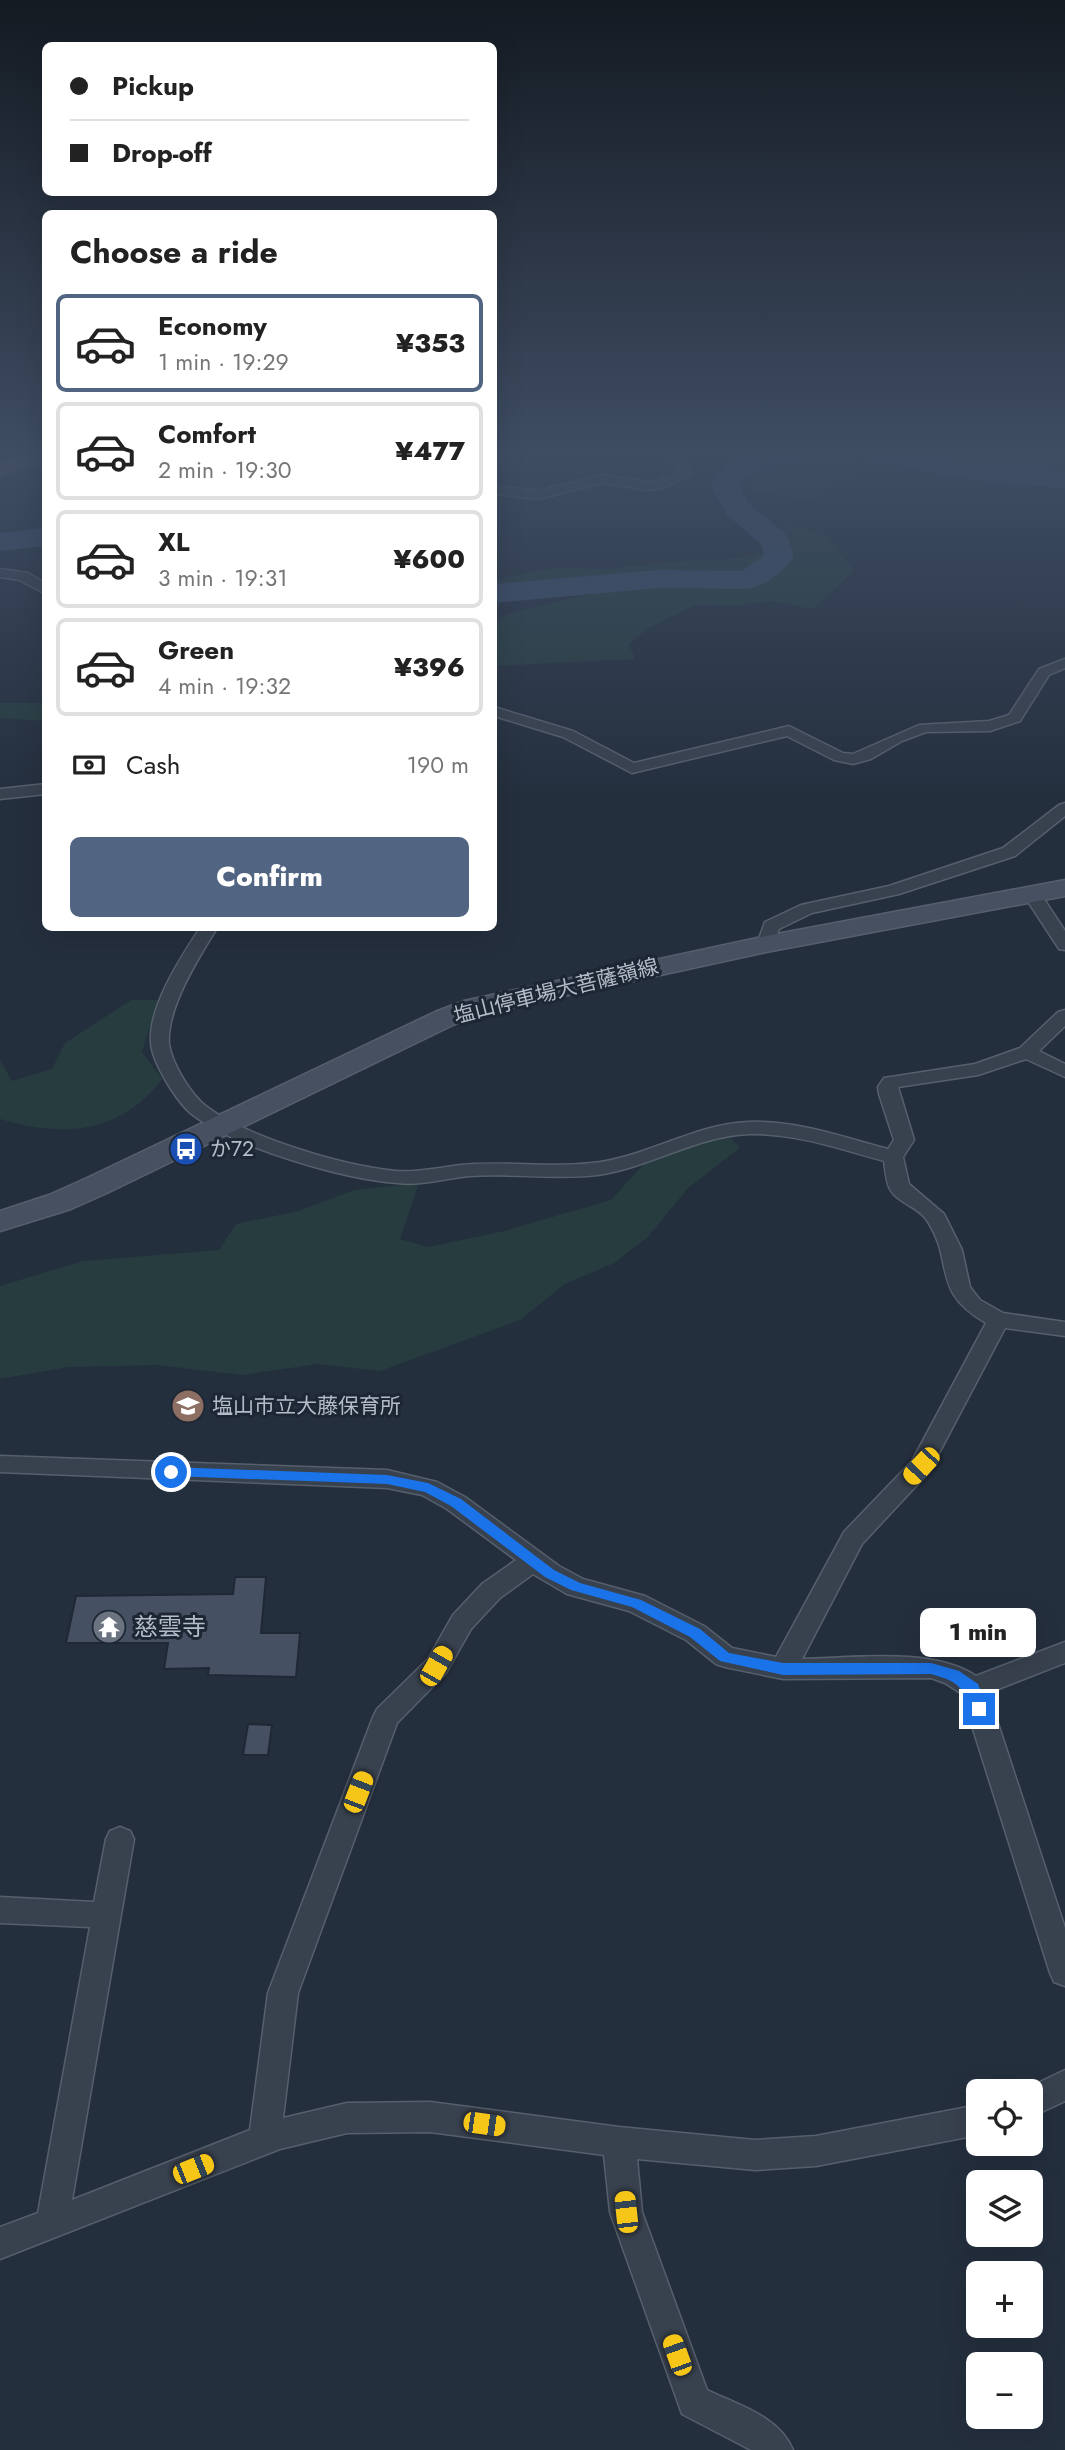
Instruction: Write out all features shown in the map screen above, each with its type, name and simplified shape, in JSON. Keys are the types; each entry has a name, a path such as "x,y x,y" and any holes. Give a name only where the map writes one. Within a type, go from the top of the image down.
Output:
{"main road":[{"name":"塩山停車場大菩薩嶺線","path":"0,1221 72,1196 445,1018 474,1007 766,944 1065,888"}],"street":[{"path":"0,573 23,576 42,588"},
{"path":"497,712 568,734 632,768 789,731 839,757 853,760 924,728 990,726 1015,718 1044,672 1065,663"},
{"path":"0,794 42,789"},
{"path":"766,944 771,926 807,909 893,890 1009,852 1065,808"},
{"path":"1032,894 1065,945"},
{"path":"206,931 178,981 162,1025 160,1044 167,1065 197,1109 223,1125 361,1172 414,1178 466,1170 599,1168 744,1128 784,1130 892,1157"},
{"path":"1065,1016 1027,1052 978,1069 902,1079 891,1082 888,1087 888,1097 904,1140 892,1157 899,1187 934,1214 951,1250 960,1288 972,1305 998,1320 1065,1329"},
{"path":"1027,1052 1065,1071"},
{"path":"783,1669 853,1538 921,1466 998,1320"},
{"path":"0,1464 387,1479 428,1488 456,1503 533,1561 576,1587 636,1603 695,1633 725,1657 783,1669 931,1668 954,1675 973,1688 1065,1973"},
{"path":"265,2140 283,1993 386,1717 436,1666 462,1622 491,1591 533,1561"},
{"path":"973,1688 1065,1652"},
{"path":"52,2224 120,1839"},
{"path":"0,1910 107,1915"},
{"path":"1043,2096 1065,2085"},
{"path":"0,2243 265,2140 347,2118 430,2117 619,2142 755,2155 816,2151 966,2122"},
{"path":"619,2142 626,2212 694,2402 760,2434 775,2450"}],"green space":[{"path":"851,567 854,571 813,609 772,601 740,606 695,605 648,628 629,644 635,659 497,666 497,620 510,613 607,590 587,581 497,591 497,579 553,568"},
{"path":"0,703 42,703 42,721 0,718"},
{"path":"131,1000 158,1000 142,1052 162,1079 146,1097 109,1121 89,1127 46,1128 0,1119 0,1060 12,1081 52,1069 65,1043"},
{"path":"685,1137 731,1138 740,1148 688,1188 647,1238 614,1263 565,1284 520,1320 380,1371 318,1364 242,1375 157,1365 68,1367 0,1379 0,1286 83,1261 219,1250 236,1224 299,1211 354,1190 419,1183 400,1239 428,1247 504,1231 611,1200 651,1156"}],"building":[{"path":"235,1577 266,1577 261,1633 300,1633 296,1677 208,1675 209,1668 164,1669 168,1643 66,1643 76,1596 233,1594"},
{"path":"248,1724 272,1725 268,1755 243,1755"}],"waterway":[{"path":"497,594 658,579 748,580 769,567"}],"place":[{"name":"か72","path":"186,1149"},
{"name":"塩山市立大藤保育所","path":"188,1406"},
{"name":"慈雲寺","path":"109,1627"}],"route":[{"path":"171,1472 387,1479 428,1488 456,1503 550,1573 576,1587 636,1603 695,1633 725,1657 746,1664 783,1669 931,1668 954,1675 973,1688 979,1709"}]}
